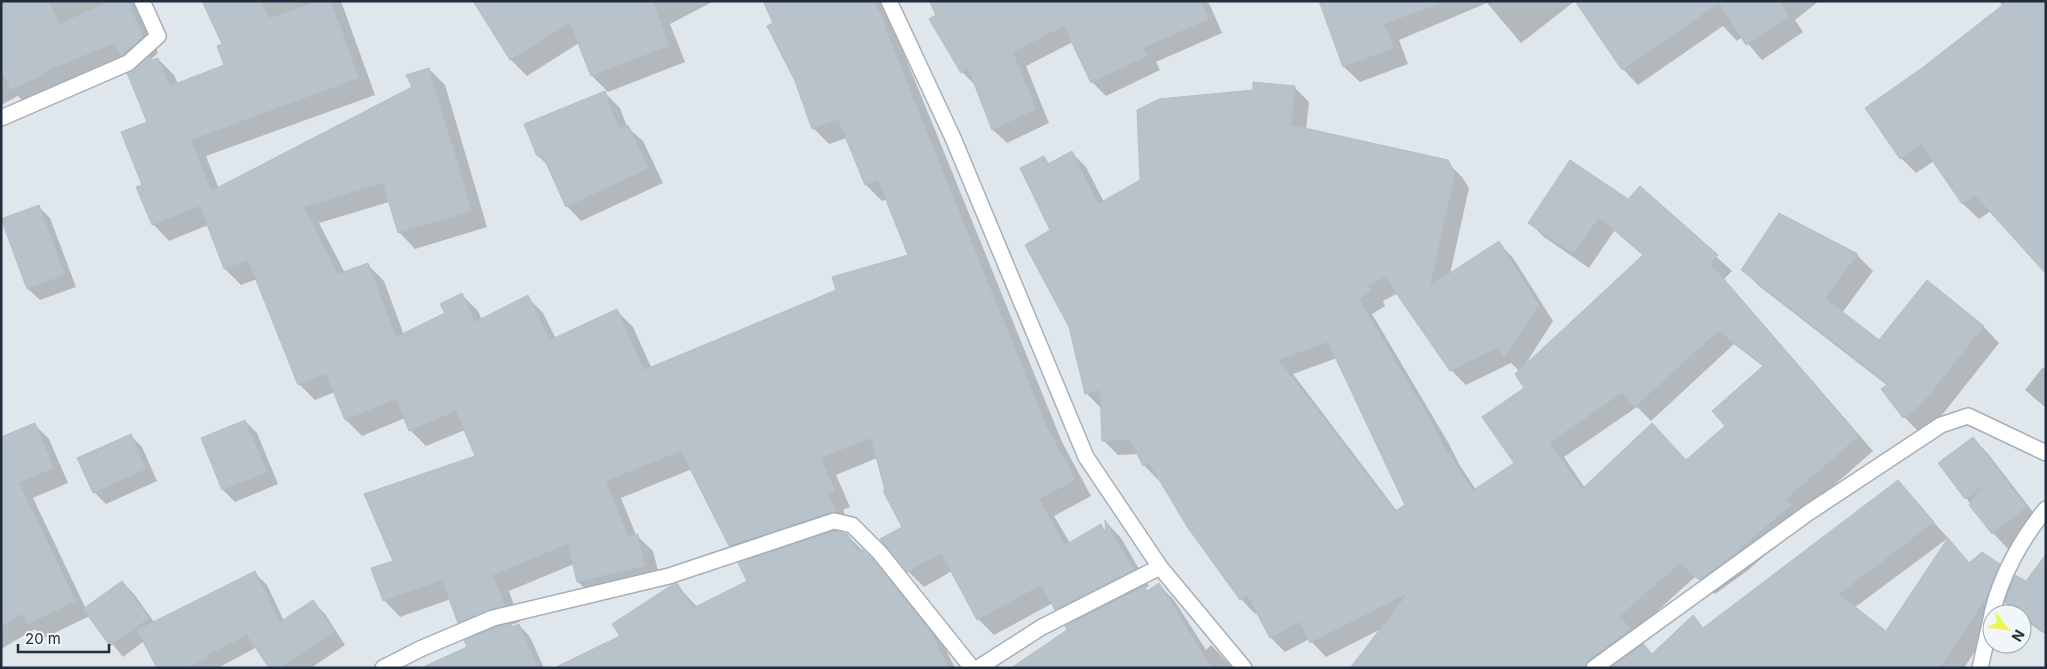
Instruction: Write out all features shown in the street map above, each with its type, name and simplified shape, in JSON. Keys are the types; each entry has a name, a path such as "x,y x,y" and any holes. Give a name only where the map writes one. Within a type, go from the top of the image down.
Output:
{"street":[{"path":"1,118 128,63 158,36 142,1"},
{"path":"889,1 953,138 1086,457 1160,568 1244,668"},
{"path":"1594,668 1808,513 1941,425 1968,416 2046,454"},
{"path":"1995,604 2028,531 2046,509"},
{"path":"383,668 420,649 493,618 668,576 834,521 852,525 880,553 972,668"},
{"path":"978,668 1042,627 1160,568"},
{"path":"1980,668 1983,654"}],"building":[{"path":"1,1 49,1 59,24 109,1 128,1 143,37 121,56 115,43 44,72 45,74 11,90 1,70"},
{"path":"202,1 261,1 269,18 318,1 331,1 359,78 191,140 211,191 412,87 406,75 429,68 472,211 398,233 383,183 304,207 338,274 368,263 396,337 445,313 440,304 462,293 475,322 528,295 550,340 617,309 644,370 836,290 832,277 908,255 878,180 865,185 838,119 812,129 795,81 767,26 773,23 763,1 874,1 887,26 885,27 917,108 1046,425 1076,480 1039,499 1065,545 1101,524 1106,535 1105,520 1134,570 1055,610 1041,585 977,620 941,553 907,572 880,539 902,527 883,491 885,490 871,438 821,458 835,491 828,494 837,512 831,512 729,546 681,451 606,481 628,536 638,534 645,566 577,582 568,544 493,575 505,606 458,623 442,580 383,601 371,568 393,561 364,494 475,456 456,411 409,431 396,399 345,420 326,374 298,385 248,260 224,269 200,206 152,225 136,187 142,185 121,132 147,122 127,73 150,56 152,60 158,58 170,86 224,65 217,46 222,44"},
{"path":"473,1 653,1 669,46 591,76 570,23 510,60"},
{"path":"929,1 1201,1 1209,19 1143,48 1147,56 1091,83 1064,26 1013,52 1036,109 992,130 968,68 961,73 929,19 936,15"},
{"path":"1319,1 1440,1 1440,4 1384,24 1394,48 1343,67"},
{"path":"1575,1 1779,1 1789,16 1746,45 1719,3 1622,70"},
{"path":"2008,1 2046,1 2046,274 1975,195 1962,204 1921,144 1900,159 1865,108 1922,68"},
{"path":"1253,82 1295,86 1291,125 1448,160 1455,173 1430,286 1499,241 1539,305 1504,358 1497,348 1450,371 1385,277 1369,286 1371,291 1359,299 1435,428 1448,455 1450,453 1472,491 1514,463 1482,417 1524,388 1515,374 1643,255 1599,217 1574,254 1528,223 1570,160 1628,199 1640,186 1718,255 1710,263 1859,436 1785,500 1791,505 1732,556 1699,580 1680,563 1620,616 1631,629 1588,660 1585,668 1350,668 1408,593 1310,643 1299,622 1270,638 1247,595 1240,600 1188,528 1149,463 1143,466 1130,440 1102,441 1100,390 1085,394 1069,327 1025,245 1050,230 1020,168 1044,156 1048,164 1072,151 1098,204 1140,180 1137,110 1159,99 1253,90","holes":["1718,331 1764,365 1712,411 1725,426 1686,460 1652,423 1582,489 1550,442 1622,393 1635,407","1328,342 1405,505 1395,511 1279,360"]},
{"path":"605,91 619,129 628,125 649,168 566,207 542,154 537,156 524,124"},
{"path":"39,205 65,275 27,289 1,219"},
{"path":"1779,213 1858,254 1825,298 1879,340 1927,280 1984,326 1922,404 1903,418 1881,389 1888,384 1741,270"},
{"path":"245,420 267,472 222,490 201,438"},
{"path":"35,423 54,468 19,483 76,601 28,624 23,614 1,626 1,437"},
{"path":"131,434 146,469 93,493 77,458"},
{"path":"1973,437 2027,507 1992,534 1969,505 1982,486 1965,499 1938,463"},
{"path":"1898,480 1934,522 1839,594 1886,631 1948,538 1969,563 1982,552 2000,564 1986,598 1940,668 1610,668 1643,644 1652,654 1693,615 1703,628"},
{"path":"834,531 847,534 858,551 862,549 873,559 929,629 949,668 554,668 620,636 612,624 672,585 677,583 693,608 747,581 738,563"},
{"path":"2046,554 2046,633 2032,623 2032,604 2005,603 2015,575 2026,581"},
{"path":"255,571 280,622 313,600 335,632 281,668 269,668 247,635 207,655 208,657 187,668 157,668 137,630"},
{"path":"122,581 149,618 110,646 83,609"},
{"path":"1159,583 1212,668 1011,668 1067,630 1065,626 1144,586 1147,591"},
{"path":"511,623 512,627 519,624 538,668 421,668 467,647 464,640"}]}
